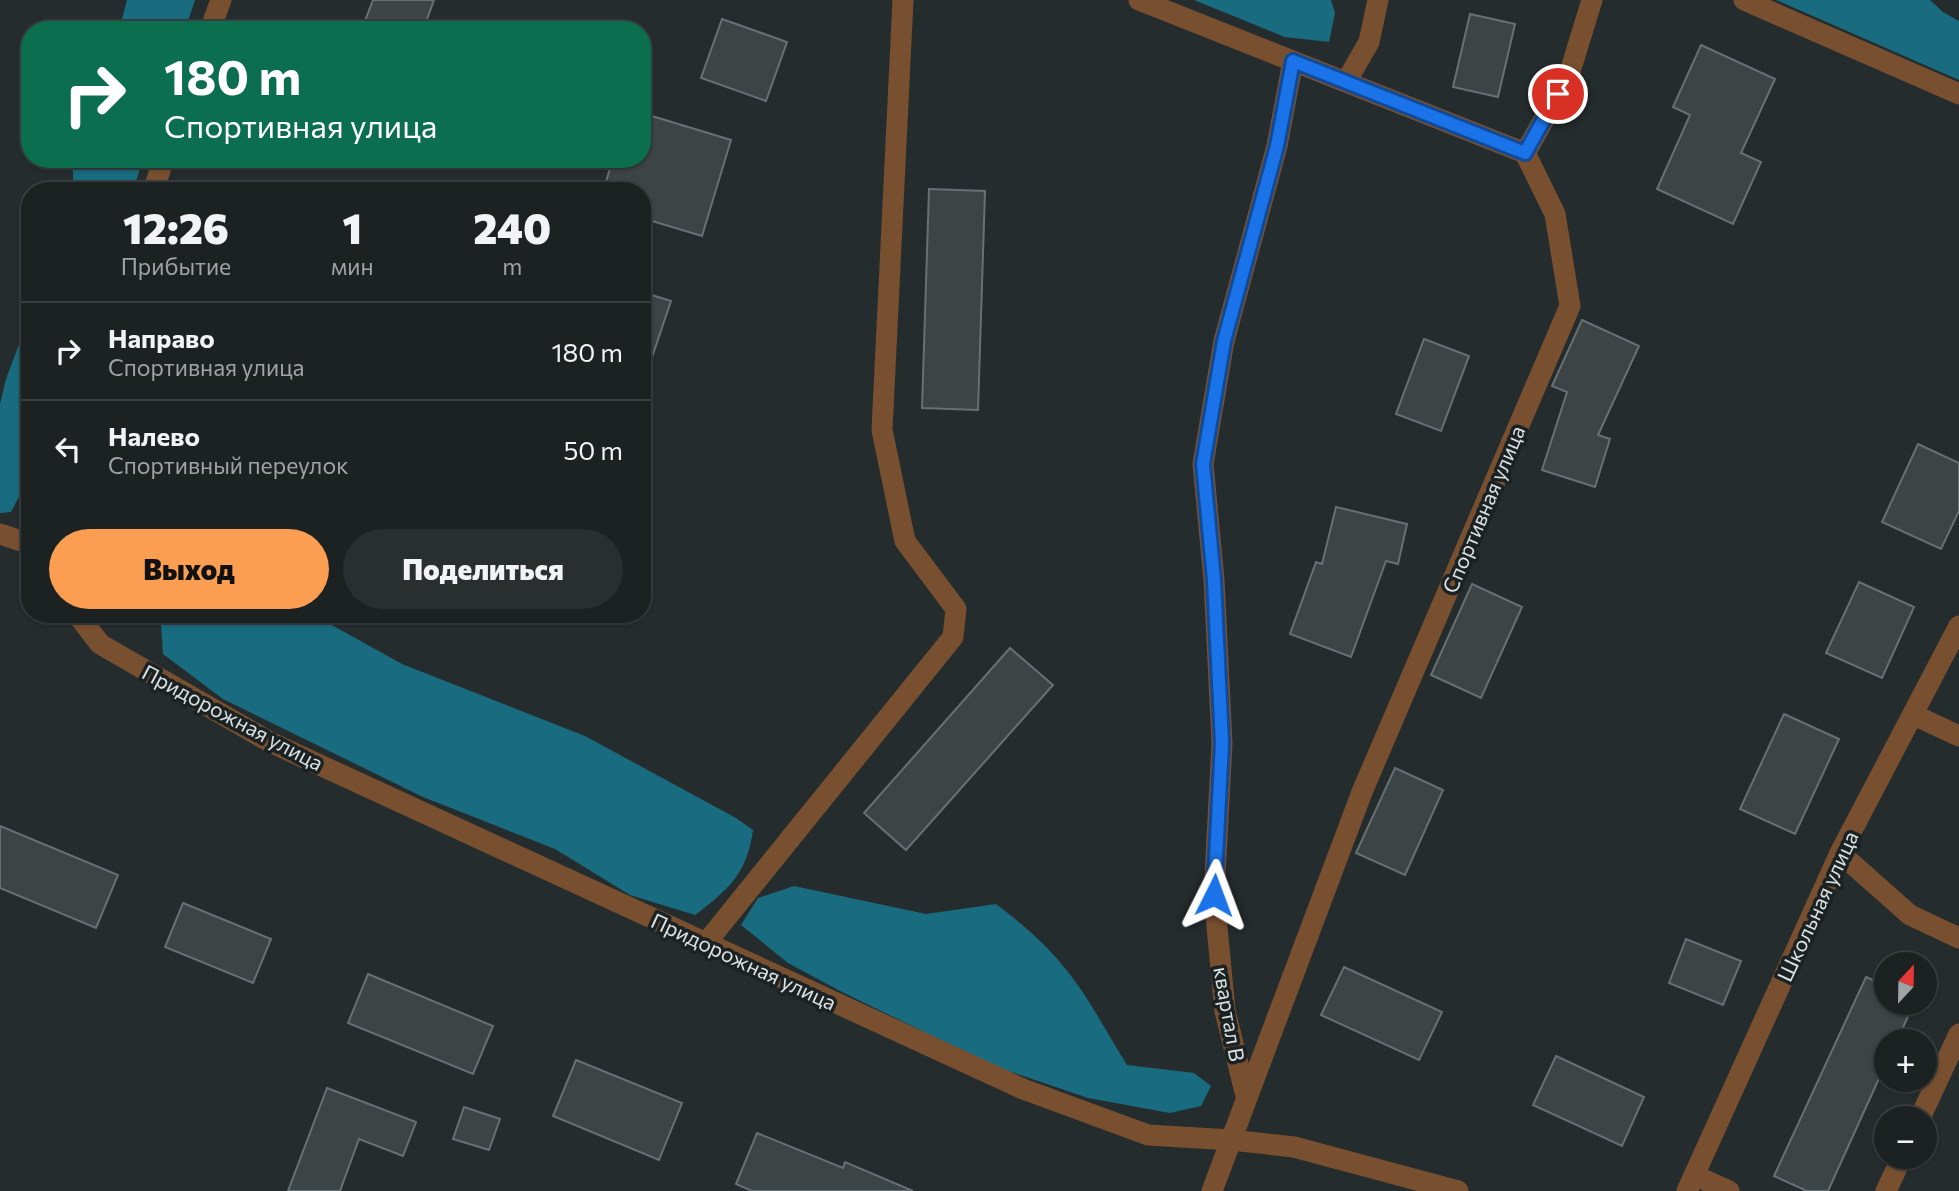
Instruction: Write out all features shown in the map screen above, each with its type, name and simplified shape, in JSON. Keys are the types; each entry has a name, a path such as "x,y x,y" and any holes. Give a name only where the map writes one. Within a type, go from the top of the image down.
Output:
{"street":[{"path":"213,21 221,0"},
{"path":"706,943 953,637 956,609 905,541 882,430 903,0"},
{"path":"1139,0 1525,153 1569,75 1592,0"},
{"path":"1346,82 1368,42 1378,0"},
{"path":"1744,0 1959,94"},
{"name":"квартал В","path":"1246,1096 1225,1011 1214,895 1222,743 1214,580 1203,464 1224,341 1277,146 1293,61"},
{"name":"Спортивная улица","path":"1212,1191 1362,792 1570,306 1555,214 1525,153"},
{"path":"0,534 21,541"},
{"name":"Придорожная улица","path":"84,623 100,644 270,742 1048,1098 1148,1135 1294,1147 1458,1191"},
{"name":"Школьная улица","path":"1691,1183 1840,852 1959,626"},
{"path":"1914,715 1959,736"},
{"path":"1840,852 1910,915 1959,938"},
{"path":"1926,1106 1959,1034"},
{"path":"1886,1191 1896,1169"},
{"path":"1691,1183 1729,1191"}],"shaded area":[{"path":"127,0 195,0 188,21 121,21"},
{"path":"1194,0 1331,0 1335,13 1329,42 1285,37"},
{"path":"1776,0 1930,0 1959,21 1959,80"},
{"path":"73,168 140,168 136,182 73,182"},
{"path":"21,339 21,493 11,512 0,513 0,404"},
{"path":"328,623 402,664 585,736 736,818 753,830 746,858 741,870 726,889 695,915 630,895 555,849 423,797 223,699 163,654 161,625"},
{"path":"794,886 926,914 996,904 1032,933 1073,978 1127,1065 1194,1073 1211,1086 1201,1106 1170,1113 1088,1098 994,1066 788,963 741,925 758,898"}],"building":[{"path":"373,0 434,0 426,21 365,21"},
{"path":"1470,14 1515,24 1498,97 1453,87"},
{"path":"722,19 787,42 766,101 701,78"},
{"path":"1701,45 1775,79 1741,153 1761,162 1733,224 1657,189 1690,115 1673,107"},
{"path":"651,116 731,140 702,236 651,221 651,182 606,182 610,168 651,168"},
{"path":"929,189 985,191 978,410 922,408"},
{"path":"651,295 671,301 651,360"},
{"path":"1582,320 1639,346 1598,435 1610,439 1595,487 1542,470 1567,392 1552,386"},
{"path":"1424,339 1469,356 1441,431 1396,414"},
{"path":"1918,444 1959,463 1959,511 1941,549 1882,522"},
{"path":"1336,507 1407,524 1398,564 1386,561 1351,657 1290,634 1316,562 1322,564"},
{"path":"1859,582 1914,607 1882,678 1826,653"},
{"path":"1472,584 1522,607 1481,698 1431,675"},
{"path":"1010,648 1053,685 906,850 864,813"},
{"path":"1784,714 1839,739 1795,834 1740,809"},
{"path":"1395,768 1443,790 1405,875 1356,853"},
{"path":"0,826 118,875 96,928 0,888"},
{"path":"183,903 271,939 253,983 165,947"},
{"path":"1686,939 1741,961 1723,1005 1669,983"},
{"path":"1344,967 1442,1012 1419,1060 1321,1015"},
{"path":"368,974 493,1026 473,1074 348,1023"},
{"path":"1866,977 1874,981 1874,1015 1909,1015 1902,1029 1874,1029 1874,1089 1828,1191 1807,1191 1774,1176"},
{"path":"1556,1056 1644,1097 1622,1146 1533,1105"},
{"path":"576,1060 682,1103 659,1160 553,1116"},
{"path":"327,1088 416,1122 403,1156 359,1139 340,1191 288,1191"},
{"path":"464,1107 500,1119 489,1150 453,1139"},
{"path":"757,1133 843,1168 845,1162 913,1191 752,1191 736,1184"}],"route":[{"path":"1214,895 1222,743 1214,580 1203,464 1224,341 1277,146 1293,61 1525,153 1558,94"}]}
